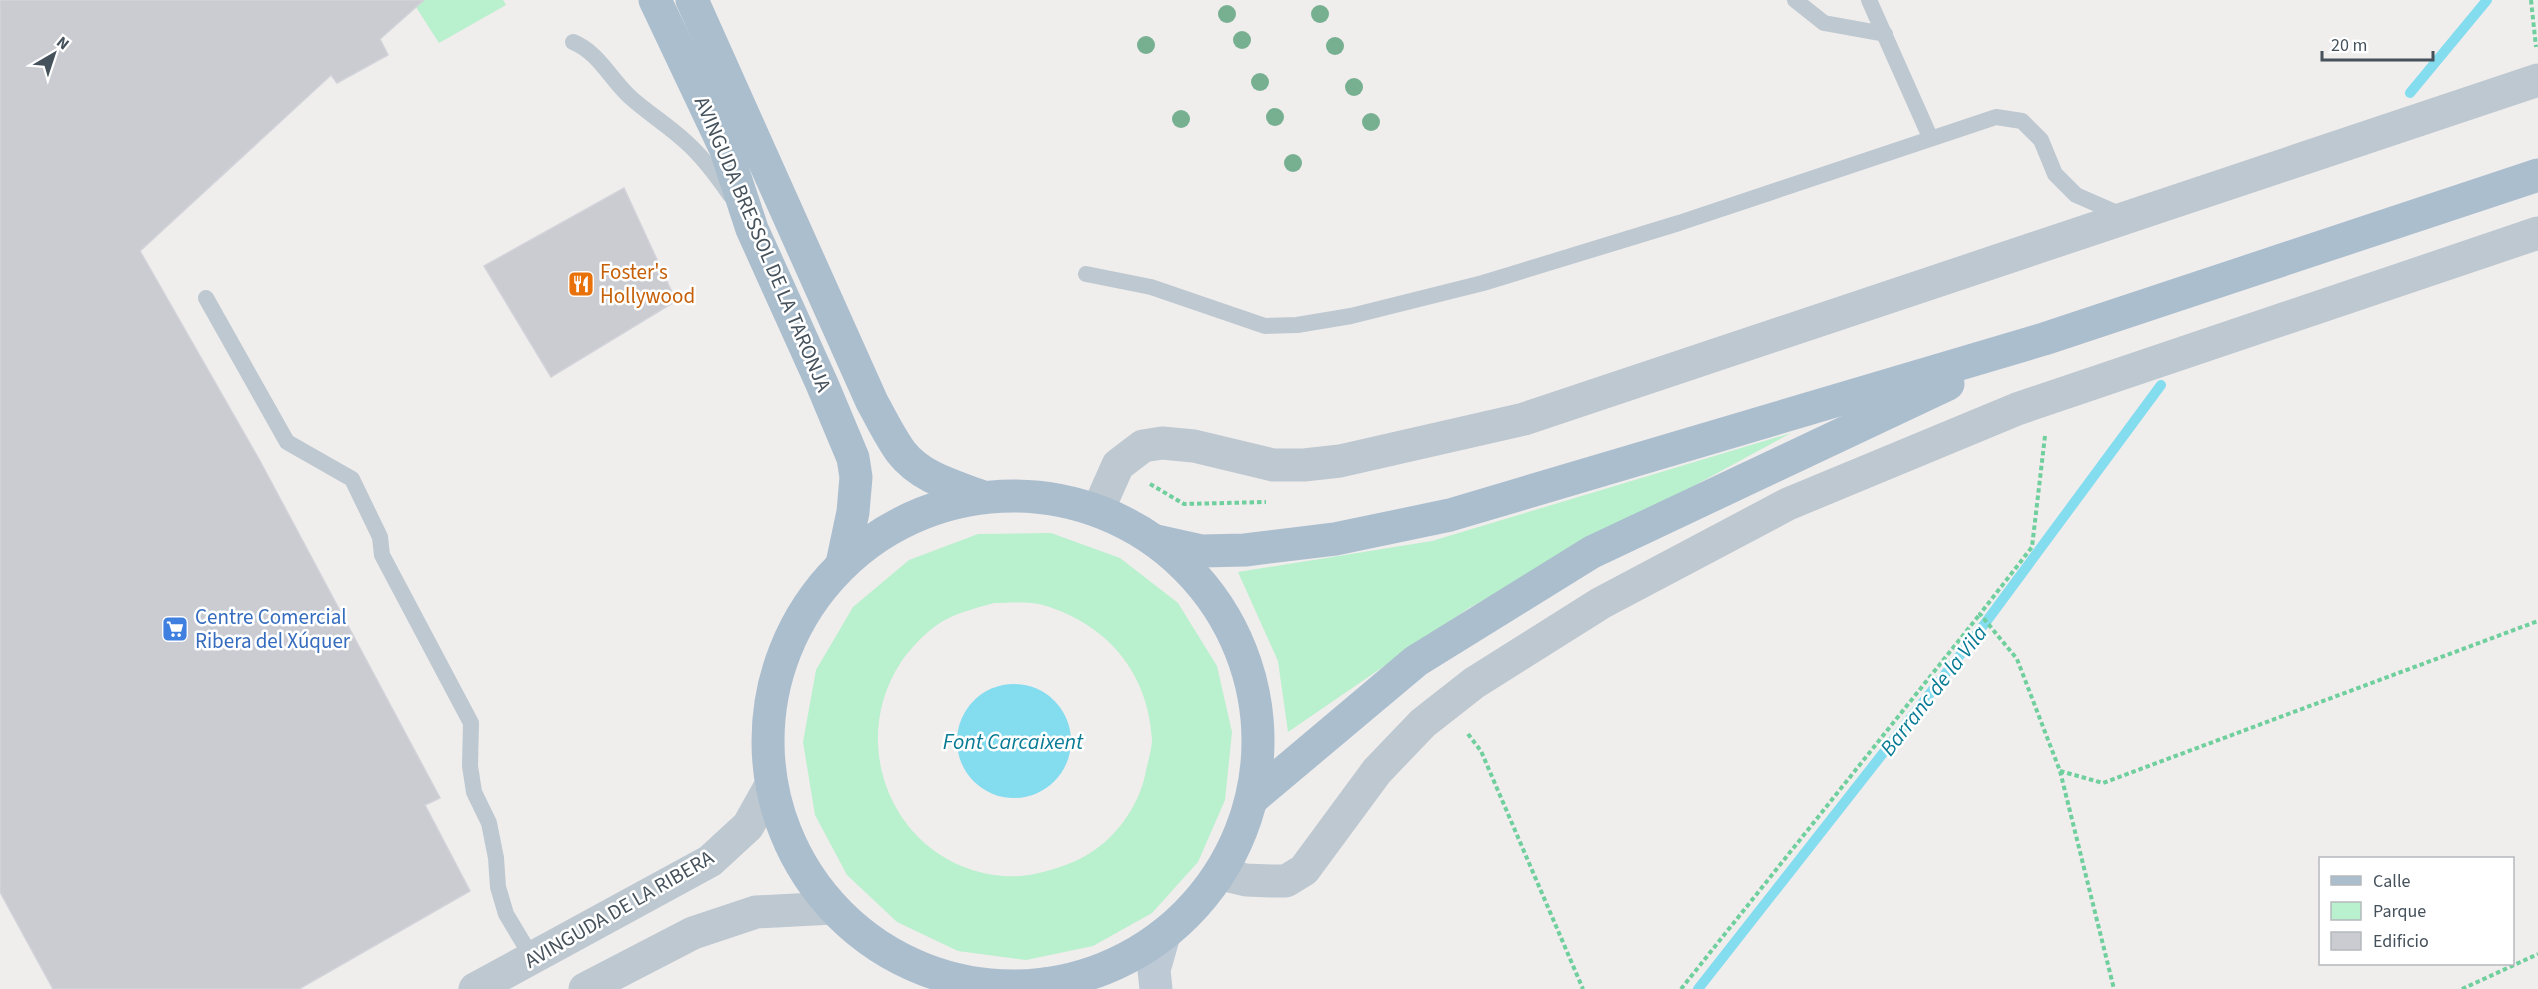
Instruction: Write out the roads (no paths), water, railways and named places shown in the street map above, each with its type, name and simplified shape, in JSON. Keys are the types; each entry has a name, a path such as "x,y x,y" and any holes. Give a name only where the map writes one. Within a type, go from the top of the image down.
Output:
{"main road":[{"name":"AVINGUDA BRESSOL DE LA TARONJA","path":"655,0 726,150 752,229 826,392 853,458 856,477 853,512 842,564"},
{"name":"AVINGUDA BRESSOL DE LA TARONJA","path":"692,0 883,422 901,452 926,474 983,496"},
{"path":"1155,540 1198,580 1231,628 1252,682 1259,741 1253,798 1240,838 1221,874 1195,907 1164,935 1128,959 1098,972 1050,987 986,985 930,972 878,945 833,908 794,850 771,785 768,724 778,665 804,611 842,564 884,531 931,508 983,496 1045,497 1098,510 1155,540 1202,551 1245,550 1335,539 1400,527 1450,515 2044,339 2538,175"},
{"path":"1253,798 1416,661 1592,552 2044,339"}],"street":[{"path":"1098,510 1118,465 1143,446 1162,443 1194,446 1273,465 1304,465 1340,461 1524,419 2538,80"},
{"path":"1221,874 1246,880 1278,881 1286,880 1304,870 1377,771 1423,723 1445,705 1508,660 1600,603 1788,504 2017,409 2538,233"},
{"name":"AVINGUDA DE LA RIBERA","path":"475,989 710,861 748,826 771,785"},
{"path":"585,989 693,933 756,912 833,908"},
{"path":"1155,989 1154,970 1164,935"}],"lane":[{"path":"1795,0 1824,23 1885,34"},
{"path":"1869,0 1930,137"},
{"path":"573,42 594,55 630,97 686,141 702,158 752,229"},
{"path":"1086,274 1151,287 1265,326 1298,325 1351,316 1483,283 1679,223 1930,137 1996,117 2022,121 2041,140 2055,174 2076,195 2127,218"},
{"path":"206,298 287,442 352,478 380,537 382,555 471,723 470,766 474,792 489,823 496,858 498,887 506,914 533,958"}],"water":[{"name":"Font Carcaixent","path":"1014,684 1036,688 1054,701 1067,719 1071,741 1067,763 1054,781 1036,794 1014,798 992,794 974,781 961,763 957,741 961,719 974,701 992,688"}],"waterway":[{"name":"Barranc de la Vila","path":"2410,93 2487,0"},
{"name":"Barranc de la Vila","path":"1698,989 1986,622 2161,385"}],"place":[{"name":"Foster's Hollywood","path":"581,284"},
{"name":"Centre Comercial Ribera del Xúquer","path":"175,629"}]}
